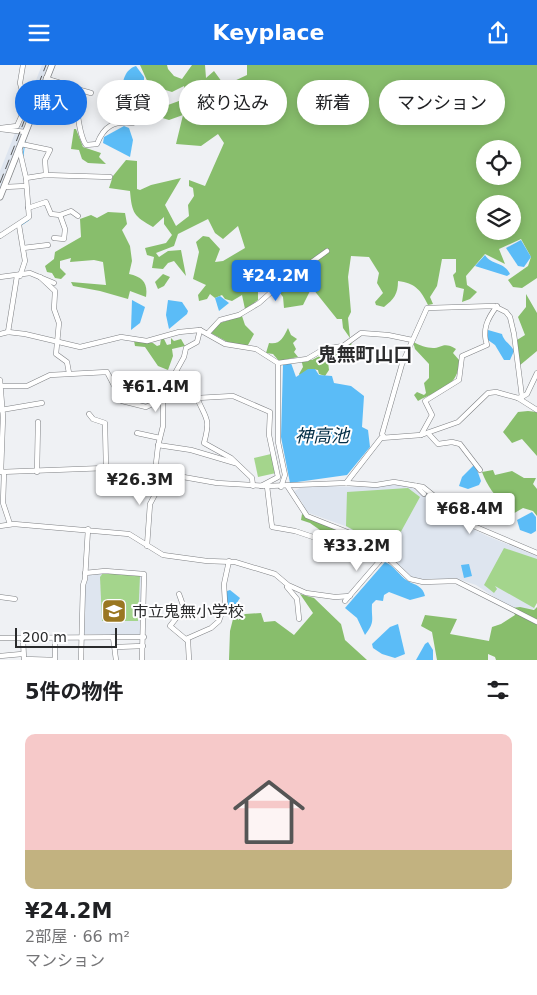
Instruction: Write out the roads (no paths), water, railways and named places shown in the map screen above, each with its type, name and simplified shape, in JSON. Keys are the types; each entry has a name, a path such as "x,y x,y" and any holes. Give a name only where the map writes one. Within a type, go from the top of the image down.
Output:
{"main road":[{"path":"46,78 52,65"},
{"path":"0,197 28,125"}],"street":[{"path":"0,129 17,126 26,106 20,83 23,65"},
{"path":"46,78 51,80"},
{"path":"78,125 86,145 97,144 101,133 113,125"},
{"path":"0,129 25,132"},
{"path":"0,236 19,225 28,217 26,178 20,146 50,149 45,160 46,175"},
{"path":"26,178 46,175 110,177"},
{"path":"2,188 26,186"},
{"path":"28,208 46,202 51,214 60,215 72,211 78,216"},
{"path":"54,238 64,239 65,229 60,215"},
{"path":"8,332 18,276 25,261 19,225"},
{"path":"23,248 48,245"},
{"path":"208,333 220,320 239,315 259,303 277,287 327,251"},
{"path":"0,277 30,273 54,283"},
{"path":"40,277 54,291 54,309 59,323 56,354 67,362 69,373"},
{"path":"421,435 432,415 425,401 459,380 462,357 487,345 484,333 486,323 496,306"},
{"path":"384,437 382,434 394,387 412,340 427,308 496,306 506,312 512,323 520,398"},
{"path":"155,472 158,445 163,426 164,398 186,349 197,342 200,330"},
{"path":"0,334 8,332 84,347 121,337 147,341 179,332 200,330 225,344 250,347 278,363 307,359 324,349 343,346 362,333 388,335 412,340"},
{"path":"278,363 278,442 285,475 281,487"},
{"path":"1,386 27,386 50,375 69,376 69,373 106,372 122,401 143,407 164,398 234,396 269,410 269,435 278,477 260,486"},
{"path":"520,398 527,394 537,373"},
{"path":"0,380 3,503 10,524"},
{"path":"346,483 384,437 428,433 465,417 488,393 496,392 520,398 537,410"},
{"path":"197,398 206,413 207,432 204,443 220,450 252,478 253,486"},
{"path":"1,410 42,403"},
{"path":"89,414 92,419 105,423 106,468"},
{"path":"37,472 38,422"},
{"path":"137,433 160,438"},
{"path":"428,433 438,444 452,442 460,444 480,470"},
{"path":"158,445 220,457 236,464"},
{"path":"2,472 106,468 155,472 186,479 267,487 346,483 376,485 394,482 423,487 449,508 457,519 537,553"},
{"path":"147,546 150,505 158,489 162,473"},
{"path":"416,486 424,494"},
{"path":"267,487 272,527 295,531 328,542 338,548 349,545 382,557"},
{"path":"288,487 307,516 360,537 410,579 423,582 456,581 472,587 513,612 537,622"},
{"path":"0,526 10,524 88,529 129,534 163,555 186,559 229,561 275,574 297,599 299,619"},
{"path":"81,660 83,637 82,585 86,573 88,529"},
{"path":"345,601 382,557"},
{"path":"186,639 211,629 219,621 225,603 224,584 229,561"},
{"path":"86,573 105,571 144,574 142,660"},
{"path":"284,583 306,593 335,597 350,596"},
{"path":"179,594 184,608 170,626 188,641 189,660"},
{"path":"0,597 15,599"},
{"path":"113,637 116,660"},
{"path":"0,638 144,637"},
{"path":"23,639 22,654 24,659 55,660 55,638"},
{"path":"116,647 143,646"},
{"path":"0,656 22,654"}],"water":[{"path":"136,66 144,80 124,80 132,68"},
{"path":"124,126 129,128 133,140 130,157 103,143 104,137"},
{"path":"521,240 531,257 524,267 518,266 506,248"},
{"path":"485,255 491,261 505,267 510,274 507,276 475,266"},
{"path":"220,296 229,303 219,311 215,298"},
{"path":"132,300 145,307 140,323 131,330"},
{"path":"168,300 182,302 188,311 169,329 166,315"},
{"path":"488,330 502,334 513,349 510,360 504,360 495,345 488,340"},
{"name":"神高池","path":"291,363 296,377 308,369 315,369 319,375 332,376 334,383 351,386 364,396 362,427 368,430 370,447 347,475 290,483 281,437 283,365"},
{"path":"475,464 481,481 479,485 468,489 459,486 462,477"},
{"path":"532,512 536,517 536,531 531,534 520,530 517,520"},
{"path":"385,562 405,579 421,588 425,596 410,600 389,592 384,595 383,601 376,600 372,604 372,623 365,635 357,618 345,608"},
{"path":"469,564 472,576 464,578 461,565"},
{"path":"230,590 240,598 231,612 226,609 227,591"},
{"path":"398,624 405,654 395,658 382,654 373,648 372,644 390,627"},
{"path":"428,642 433,650 433,660 416,660 425,644"}],"waterway":[{"path":"23,156 25,141"},
{"path":"20,226 29,220"}],"railway":[{"path":"0,183 46,65"}],"place":[{"name":"市立鬼無小学校","path":"114,611"}],"district":[{"name":"鬼無町山口","path":"365,354"}]}
